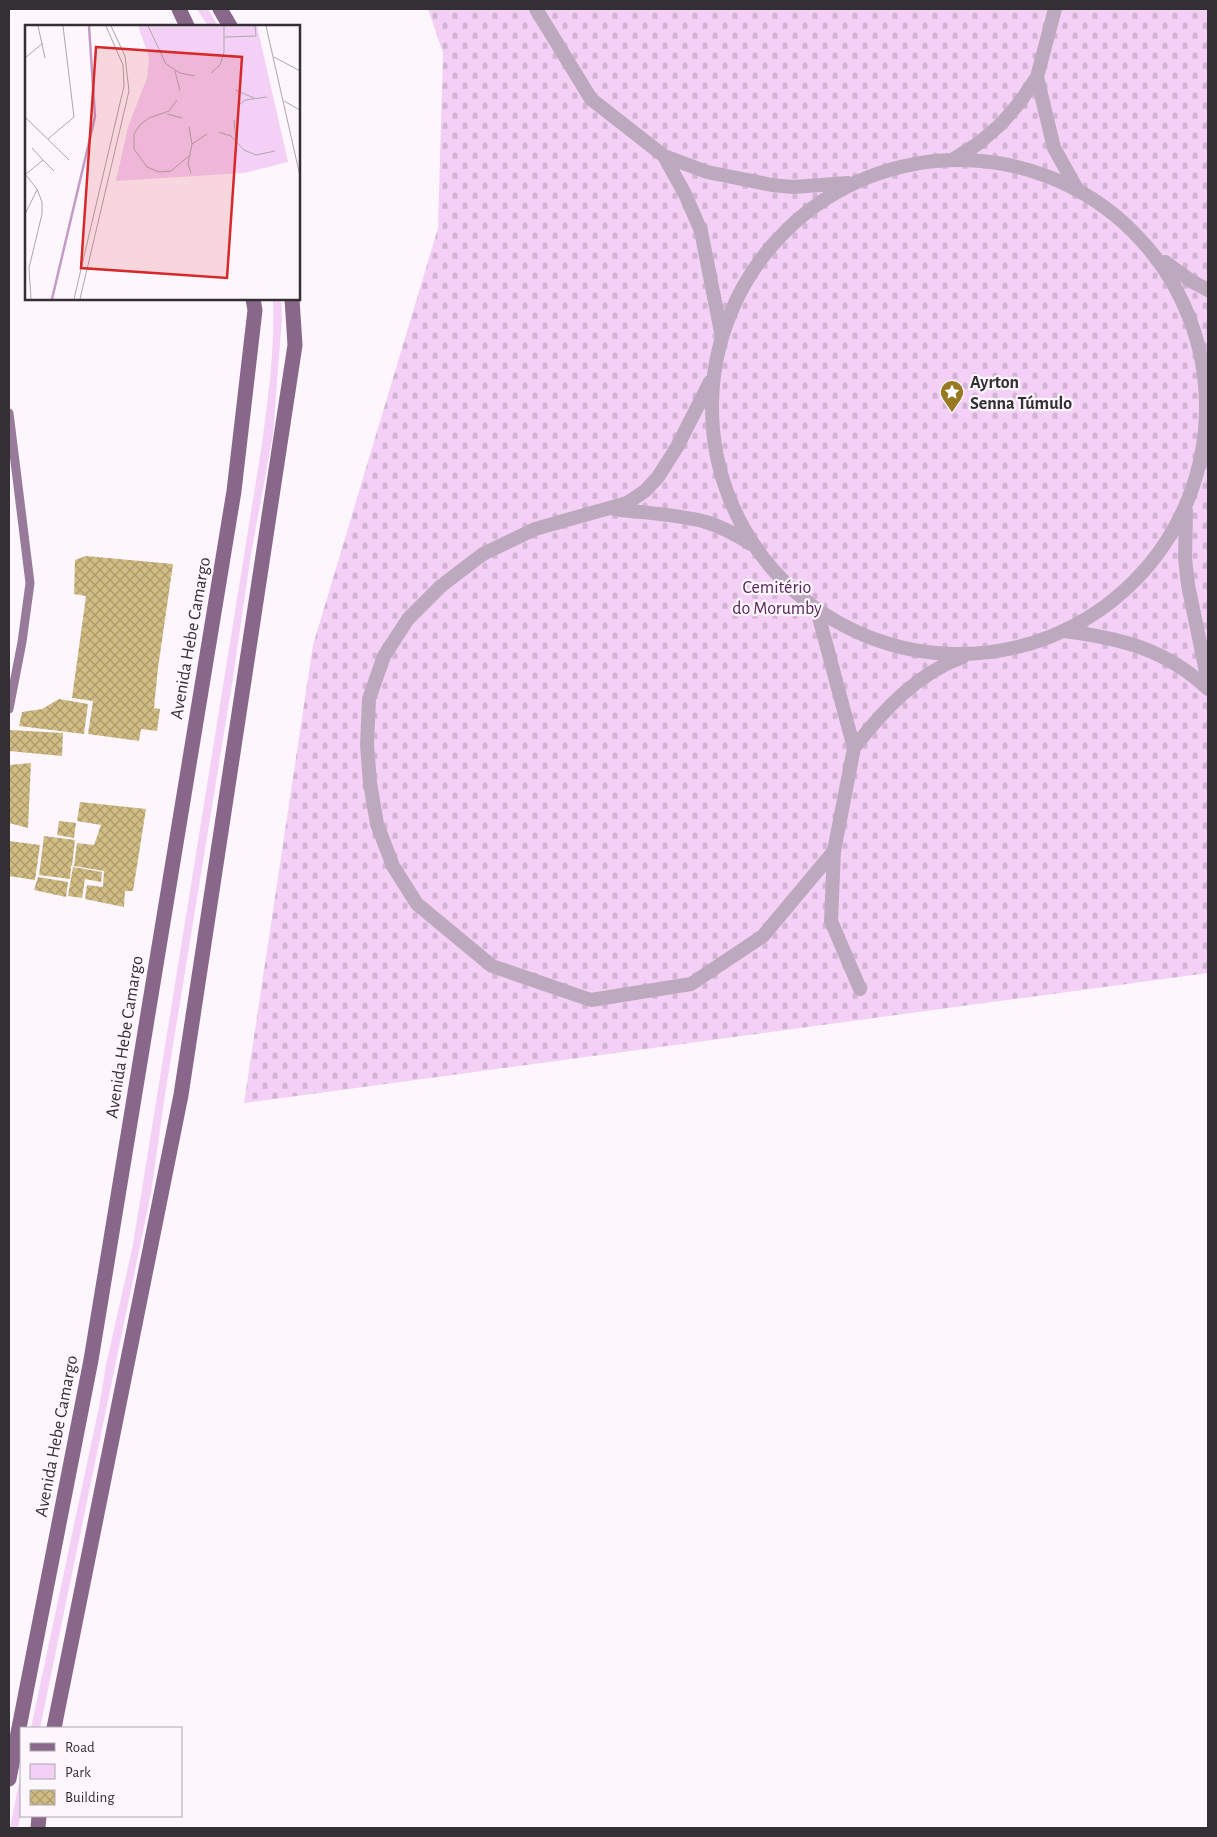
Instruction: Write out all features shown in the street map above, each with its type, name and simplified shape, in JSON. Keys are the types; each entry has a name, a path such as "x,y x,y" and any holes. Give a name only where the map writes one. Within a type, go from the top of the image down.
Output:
{"main road":[{"path":"179,9 187,25"},
{"path":"220,9 229,25"},
{"name":"Avenida Hebe Camargo","path":"9,1779 90,1360 234,491 254,310 253,300"},
{"path":"54,1727 181,1095 295,345 292,300"}],"lane":[{"path":"536,9 591,98 664,156 707,172 772,185 793,187 854,183"},
{"path":"954,159 979,143 1000,124 1020,102 1037,77 1055,9"},
{"path":"1037,77 1054,148 1077,189"},
{"path":"664,156 685,194 701,231 722,333"},
{"path":"854,748 870,727 889,708 928,674 947,663 974,654 1013,648 1035,642 1064,630 1096,613 1124,591 1142,573 1170,538 1186,506 1198,474 1205,441 1208,406 1205,373 1198,340 1187,308 1172,279 1130,227 1105,207 1077,189 1048,176 1018,167 986,161 954,159 886,170 854,183 810,209 772,244 751,272 734,301 722,333 712,377 710,407 717,465 730,502 753,546 772,570 788,586 817,610 845,627 876,640 908,648 941,653 974,654"},
{"path":"1152,252 1179,273 1208,290"},
{"path":"712,377 677,447 658,477 645,492 627,503 535,529 483,554 441,586 408,619 384,656 369,699 367,745 370,783 377,824 393,866 417,904 492,966 591,1000 691,984 763,936 834,850"},
{"path":"1186,506 1185,558 1188,585 1208,680"},
{"path":"608,508 681,517 707,523 724,529 753,546"},
{"path":"817,610 854,748 834,850 831,921 860,989"},
{"path":"1064,630 1103,636 1138,646 1168,659 1197,678 1208,689"}],"green space":[{"path":"197,9 208,9 217,25 207,25"},
{"name":"Cemitério do Morumby","path":"428,9 1208,9 1208,973 244,1103 313,645 438,228 443,53"},
{"path":"273,300 281,300 282,318 273,434 251,554 151,1193 40,1727 31,1727 99,1407 106,1365 133,1245 261,450 272,356"},
{"path":"20,1778 20,1817 18,1828 10,1828"}],"building":[{"path":"86,556 173,564 154,708 160,709 157,731 141,729 139,741 88,734 93,701 72,698 86,596 74,594 75,560"},
{"path":"59,699 88,704 84,734 19,726 22,712 42,709"},
{"path":"9,730 63,733 62,756 9,751"},
{"path":"31,763 28,828 9,823 9,765"},
{"path":"80,802 146,809 133,891 125,891 124,907 85,899 87,885 103,887 104,871 74,866 77,843 94,845 101,825 77,821"},
{"path":"59,821 76,823 74,838 57,835"},
{"path":"44,836 75,840 70,879 39,875"},
{"path":"9,841 40,845 35,880 9,876"},
{"path":"73,867 102,872 101,882 85,879 82,898 68,896"},
{"path":"38,877 68,882 66,897 34,890"}],"waterway":[{"path":"9,413 30,583 22,642 9,709"}],"place":[{"name":"Ayrton Senna Túmulo","path":"952,413"}]}
